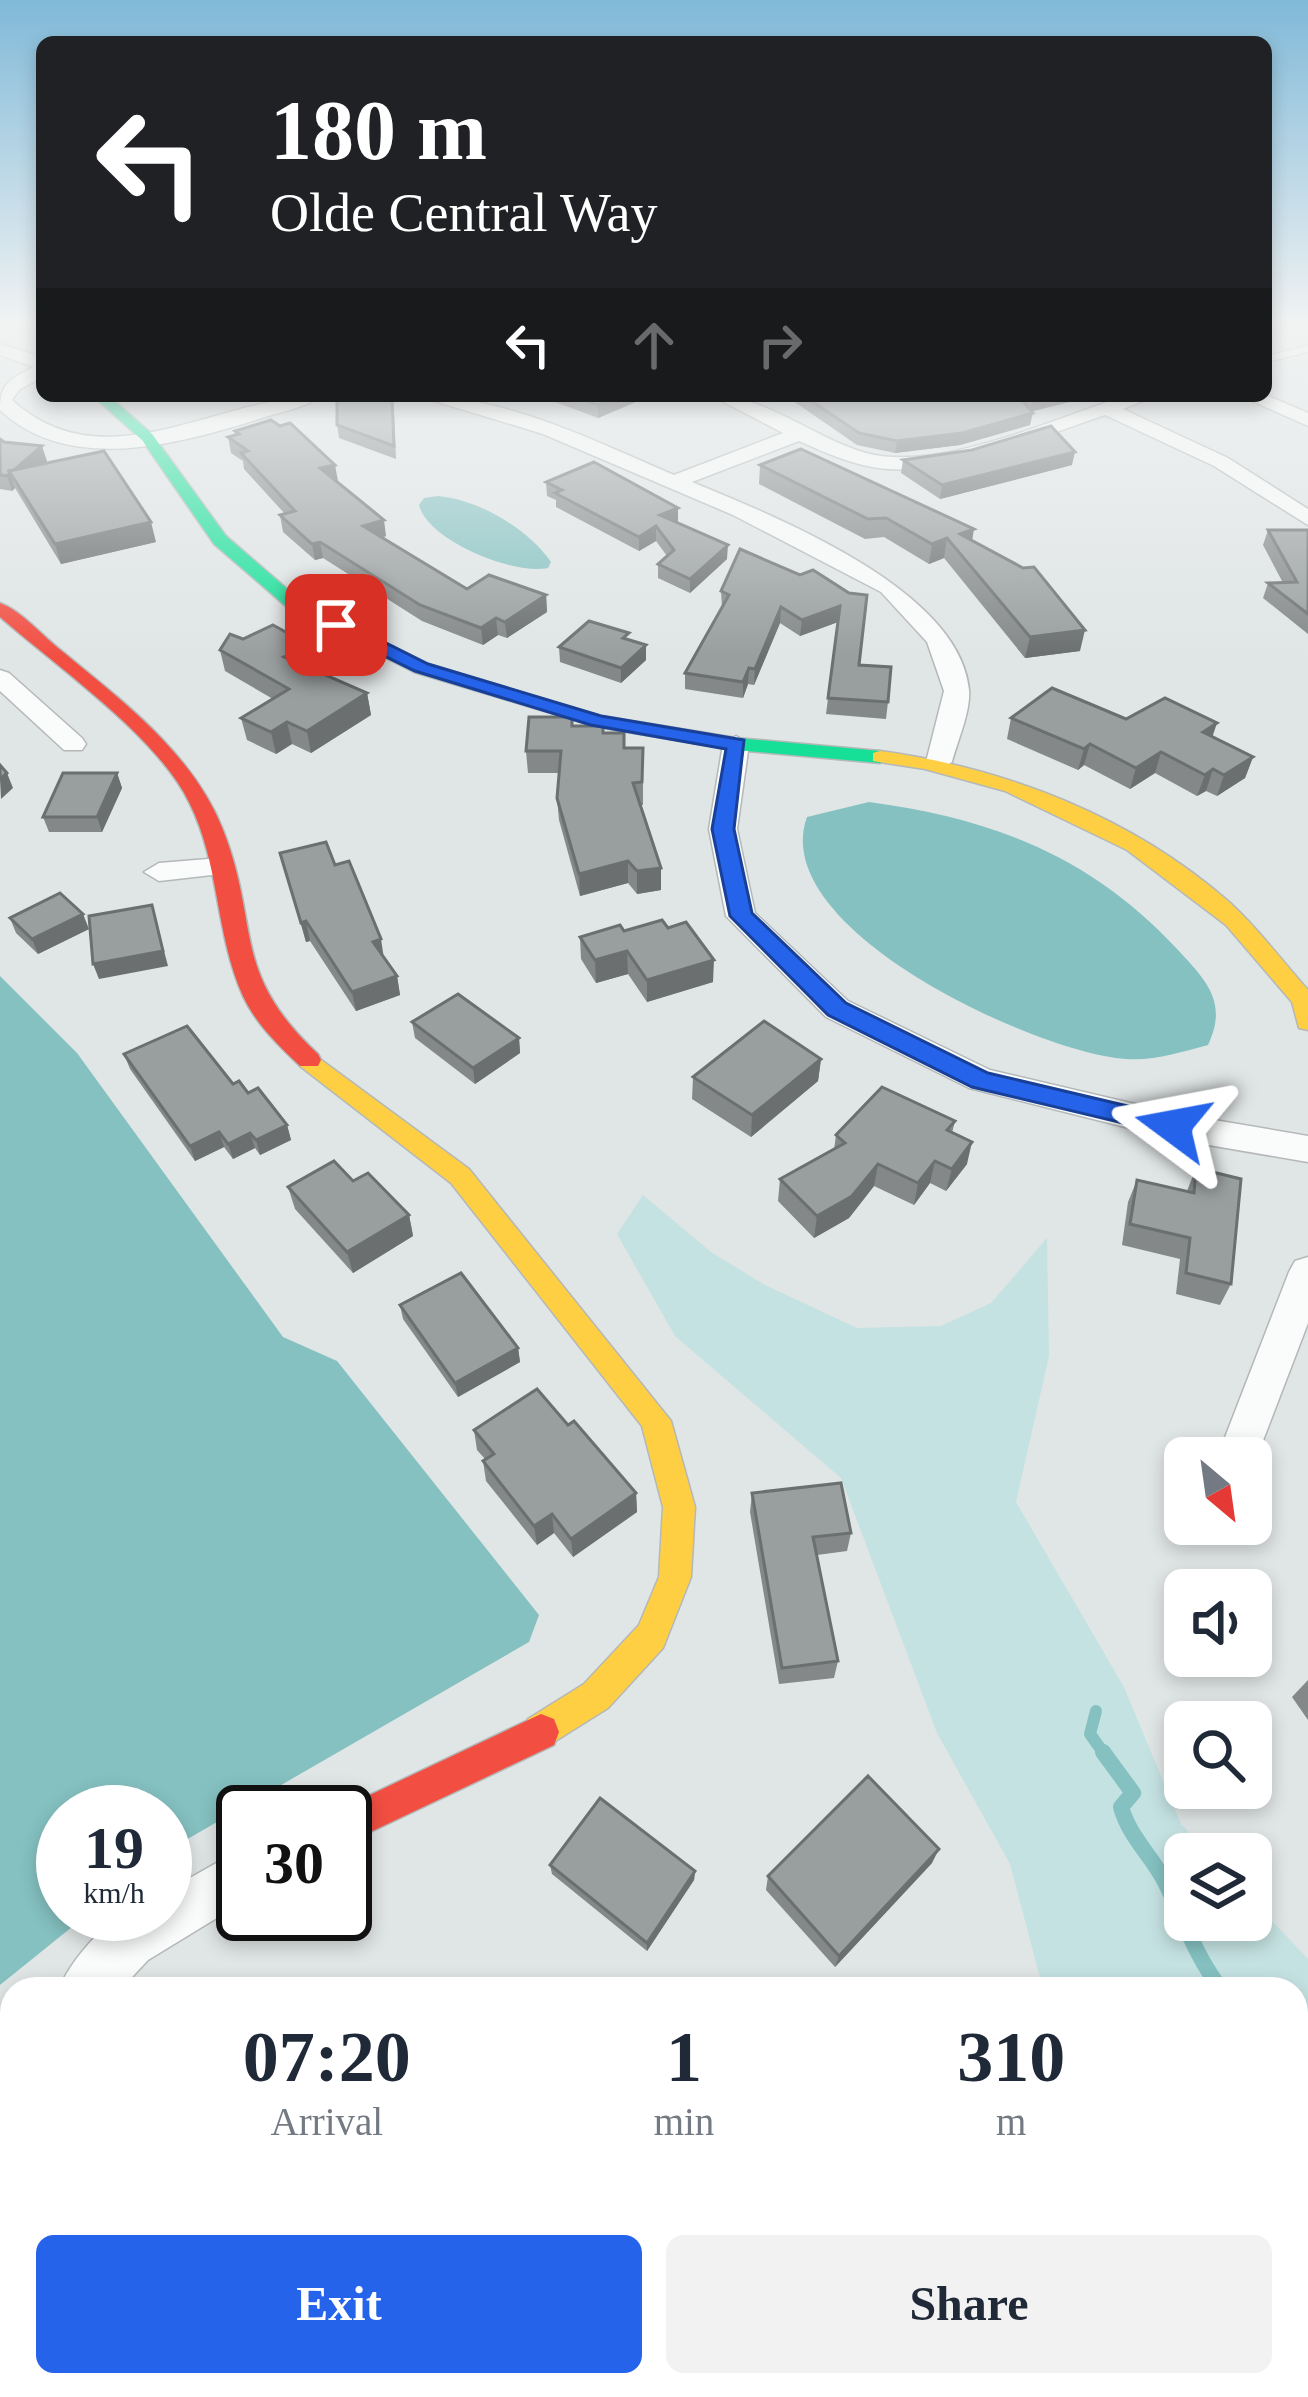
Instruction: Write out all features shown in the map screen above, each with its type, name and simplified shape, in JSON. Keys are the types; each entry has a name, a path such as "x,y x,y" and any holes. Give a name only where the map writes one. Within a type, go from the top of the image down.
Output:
{"street":[{"path":"39,433 93,443 170,433"},
{"path":"142,433 220,540 294,604 421,668 598,721 736,744 939,761 1075,809 1212,899 1306,1007"},
{"path":"557,433 741,510 889,587 938,640 957,691 939,761"},
{"path":"674,482 801,433"},
{"path":"805,433 873,461 908,463 1018,433"},
{"path":"1157,433 1221,463 1308,518"},
{"path":"0,608 154,745 198,797 220,867 246,987 288,1044 460,1176 656,1421 679,1507 675,1577 651,1636 596,1696 527,1742 372,1814"},
{"path":"0,678 73,744"},
{"path":"736,744 723,829 742,916 837,1009 981,1080 1173,1126 1308,1149"},
{"path":"160,872 220,867"},
{"path":"1246,1437 1308,1272"},
{"path":"96,1977 130,1942 216,1886"}],"shaded area":[{"path":"643,1195 711,1252 765,1285 857,1328 941,1326 991,1303 1047,1238 1049,1356 1016,1502 1124,1687 1164,1783 1164,1809 1175,1809 1189,1833 1164,1833 1164,1941 1272,1941 1272,1921 1308,1959 1308,1977 1040,1977 1010,1864 937,1733 841,1478 675,1336 617,1234"}],"water":[{"path":"424,498 470,503 516,527 551,562 548,568 494,561 455,543 438,531 419,505"},
{"path":"869,802 999,832 1075,866 1111,890 1145,917 1206,983 1216,1017 1208,1045 1136,1059 1085,1051 975,1009 918,978 866,941 827,901 805,859 807,817"},
{"path":"0,976 77,1053 283,1337 337,1361 539,1615 529,1642 281,1785 216,1785 216,1823 192,1836 192,1785 36,1785 36,1941 55,1941 10,1977 0,1977"}],"building":[{"path":"301,433 335,465 320,468 384,520 363,526 467,589 489,575 546,595 505,622 496,618 481,628 420,605 320,542 312,544 280,515 295,511 241,453 248,451 228,437"},
{"path":"358,433 393,433 394,446"},
{"path":"859,433 962,433 897,441"},
{"path":"1028,433 1057,433 1075,452 942,485 903,460 972,450"},
{"path":"0,439 42,446 7,476 0,475"},
{"path":"801,449 974,529 960,534 1023,568 1034,567 1085,630 1030,637 947,538 932,544 886,518 868,519 760,465"},
{"path":"104,451 151,522 55,544 9,471"},
{"path":"594,462 678,508 660,515 728,545 690,579 658,564 674,550 656,526 639,537 555,493 562,490 546,482"},
{"path":"1268,530 1308,530 1308,614 1268,583 1297,582"},
{"path":"740,549 800,575 813,570 849,593 867,595 859,665 891,667 888,702 828,698 840,606 802,620 781,607 755,669 749,668 743,682 685,673 729,595 721,591"},
{"path":"589,621 629,633 623,638 646,645 621,668 559,647"},
{"path":"273,625 309,645 284,657 367,693 307,731 287,722 271,732 241,718 289,689 220,650 230,634 243,639"},
{"path":"1052,688 1126,719 1165,698 1217,723 1203,732 1253,757 1224,775 1213,769 1205,775 1161,752 1136,768 1090,744 1084,749 1011,718"},
{"path":"529,717 572,717 572,726 603,726 603,733 624,733 624,748 643,748 642,782 633,783 661,868 637,871 628,861 579,874 557,798 561,751 526,751"},
{"path":"63,773 117,773 97,817 43,817"},
{"path":"326,842 335,865 349,861 381,939 373,942 397,976 352,992 306,921 301,923 280,853"},
{"path":"60,893 83,914 32,939 10,918"},
{"path":"152,905 163,951 93,964 89,916"},
{"path":"662,920 668,928 686,922 714,960 647,980 627,951 595,960 580,937 620,925 624,931"},
{"path":"458,994 519,1038 473,1068 412,1022"},
{"path":"764,1021 821,1059 752,1115 693,1077"},
{"path":"187,1026 233,1084 239,1081 248,1093 258,1088 287,1125 256,1140 250,1133 228,1144 219,1132 190,1146 124,1054"},
{"path":"882,1087 955,1121 947,1130 972,1142 952,1169 935,1161 918,1183 878,1164 852,1196 817,1216 780,1179 845,1143 836,1135"},
{"path":"334,1161 353,1181 368,1173 409,1215 347,1252 288,1187"},
{"path":"1196,1168 1241,1179 1231,1284 1186,1273 1190,1238 1130,1224 1137,1180 1194,1193"},
{"path":"461,1273 518,1348 455,1383 400,1305"},
{"path":"537,1389 568,1425 574,1421 636,1493 571,1539 552,1514 534,1526 483,1461 494,1454 474,1430"},
{"path":"841,1483 851,1533 813,1537 838,1661 782,1668 752,1493"},
{"path":"868,1776 939,1849 839,1956 768,1876"},
{"path":"600,1798 695,1871 647,1943 550,1865"}],"waterway":[{"path":"1096,1711 1090,1734 1105,1755"},
{"path":"1103,1752 1133,1793 1121,1807 1129,1827 1164,1880 1213,1977"}],"traffic: fast":[{"path":"142,433 220,540 294,604 421,668 598,721 736,744 880,757"}],"traffic: slow":[{"path":"880,757 925,763 1012,787 1134,845 1234,920 1303,1000 1308,1022"},
{"path":"309,1060 460,1176 656,1421 679,1507 675,1577 651,1636 596,1696 541,1732"}],"traffic: jam":[{"path":"0,608 135,725 183,775 214,833 243,968 256,999 277,1030 309,1060"},
{"path":"372,1813 541,1732"}],"route":[{"path":"336,625 421,668 598,721 736,744 723,829 742,916 837,1009 981,1080 1173,1126"}]}
